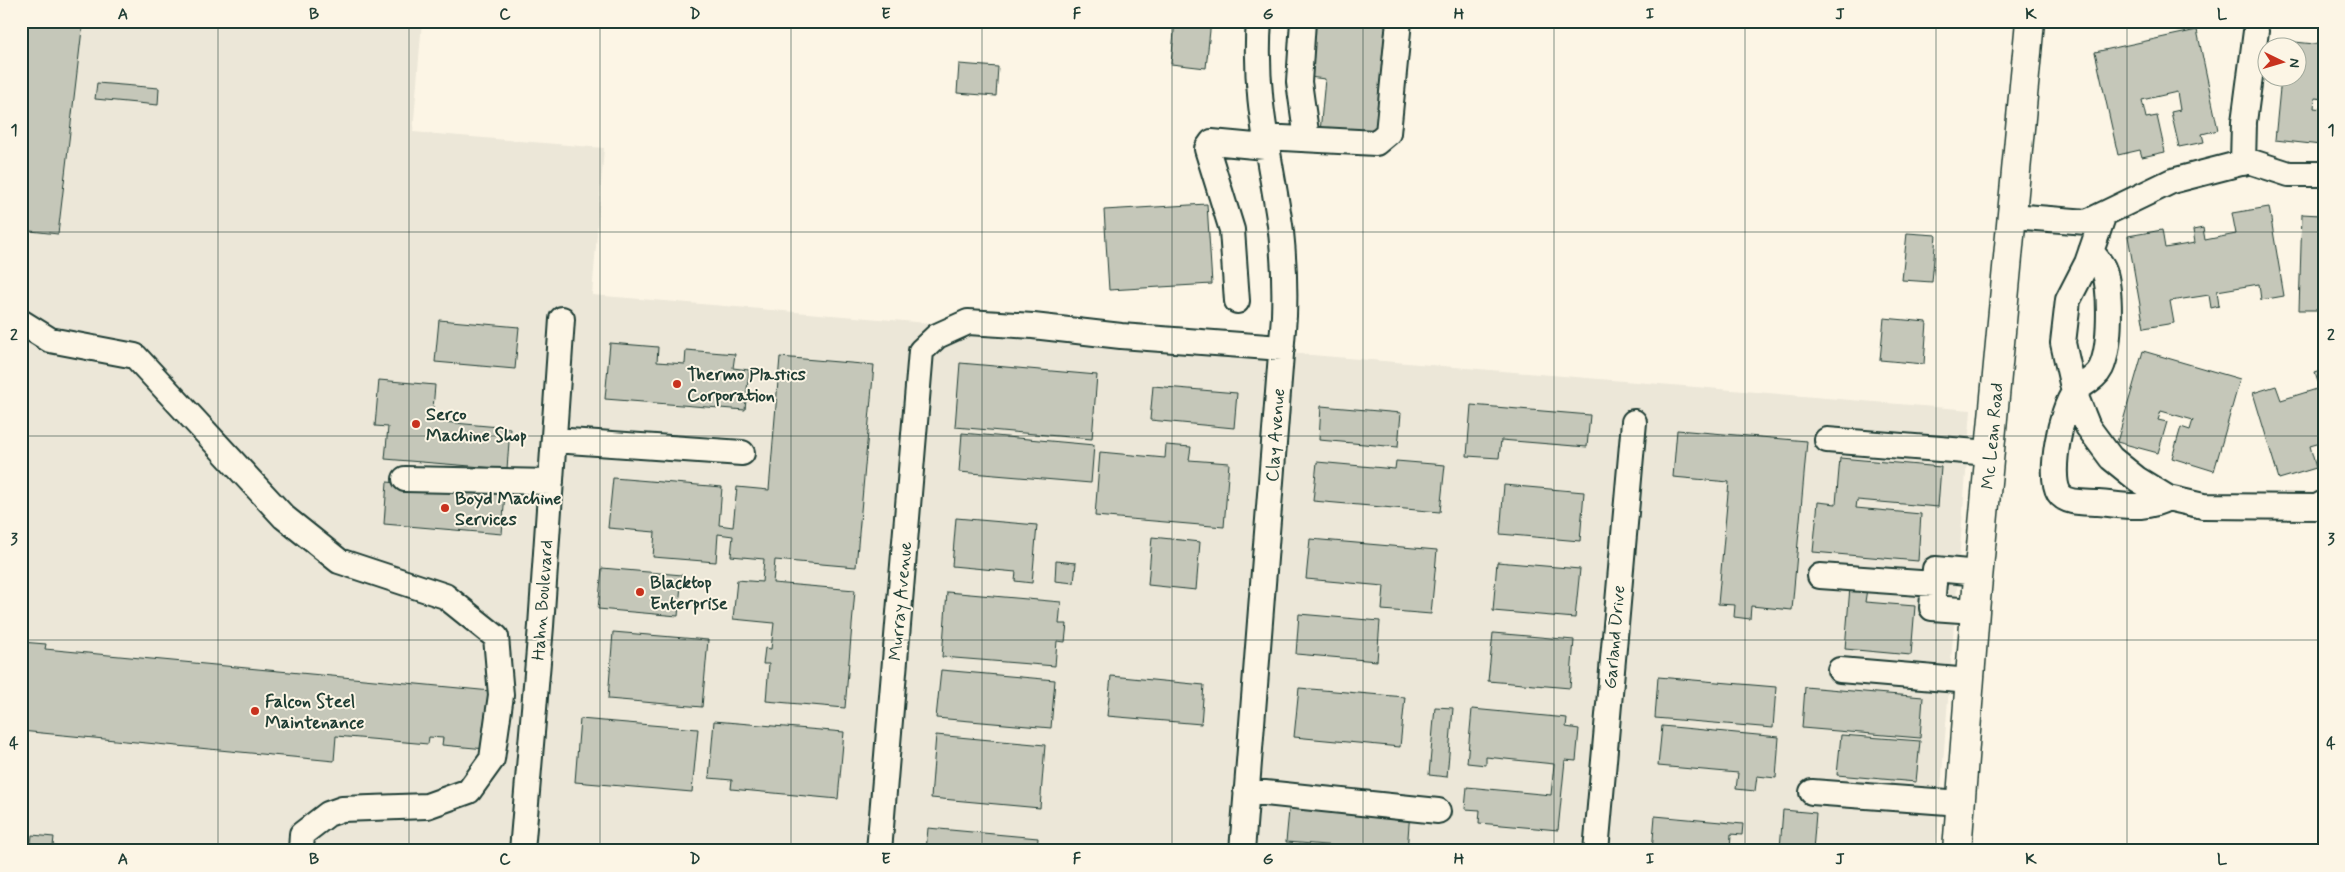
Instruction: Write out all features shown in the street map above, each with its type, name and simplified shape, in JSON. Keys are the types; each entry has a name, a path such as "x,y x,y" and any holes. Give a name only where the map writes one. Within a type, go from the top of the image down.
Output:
{"main road":[{"name":"Mc Lean Road","path":"1957,851 1975,611 2030,21"}],"street":[{"name":"Clay Avenue","path":"1242,851 1285,295 1283,252 1264,142 1257,67 1259,21"},
{"path":"1303,21 1299,82 1307,139"},
{"path":"1237,301 1232,230 1207,149 1212,142 1264,142 1307,139 1376,143 1388,133 1399,21"},
{"path":"2243,163 2244,122 2256,31"},
{"path":"2012,216 2087,222 2172,181 2249,161 2289,174 2324,174"},
{"path":"2104,214 2091,251 2068,300 2063,343 2074,392 2088,427 2111,458 2137,479 2168,498 2203,506 2317,507 2324,503"},
{"path":"2091,251 2104,268 2110,293 2106,345 2102,366 2097,376 2074,392 2064,409 2059,426 2055,482 2059,493 2066,499 2076,502 2154,506 2168,498"},
{"name":"Hahn Boulevard","path":"522,851 562,319"},
{"path":"21,322 50,340 134,356 284,517 339,561 445,596 496,636 501,695 492,759 469,791 427,806 342,809 328,814 302,834 301,851"},
{"name":"Murray Avenue","path":"879,851 921,351 937,336 968,322 1282,348"},
{"name":"Garland Drive","path":"1596,851 1634,422"},
{"path":"554,440 742,453"},
{"path":"1827,440 1990,453"},
{"path":"405,478 551,482"},
{"path":"1975,611 1932,608 1935,570 1979,573"},
{"path":"1820,576 1934,584"},
{"path":"1840,670 1970,681"},
{"path":"1246,791 1438,811"},
{"path":"1812,792 1961,803"}],"shaded area":[{"path":"21,21 422,21 413,132 604,148 592,295 1971,410 1936,851 21,851"}],"building":[{"path":"21,21 83,21 58,234 21,230"},
{"path":"1175,21 1211,21 1206,68 1171,64"},
{"path":"1314,21 1386,21 1375,137 1320,132 1325,79 1309,77"},
{"path":"2197,30 2218,130 2202,134 2204,142 2179,147 2171,112 2180,110 2177,92 2142,100 2146,118 2157,116 2165,152 2142,157 2140,150 2118,155 2095,52"},
{"path":"2308,43 2324,45 2324,99 2315,98 2314,108 2324,109 2321,145 2275,140 2280,88 2308,88"},
{"path":"959,64 998,67 996,96 957,93"},
{"path":"97,83 159,88 158,105 95,99"},
{"path":"1207,204 1212,284 1109,290 1104,210"},
{"path":"2269,207 2284,296 2261,300 2259,284 2217,291 2219,306 2211,308 2209,295 2170,301 2174,323 2144,328 2128,236 2162,230 2165,248 2195,243 2193,230 2203,228 2205,240 2236,234 2232,213"},
{"path":"2321,207 2324,207 2324,310 2299,310 2302,214 2320,215"},
{"path":"1907,233 1936,235 1932,282 1902,280"},
{"path":"1884,318 1927,322 1924,364 1880,360"},
{"path":"439,320 519,327 515,369 435,362"},
{"name":"Thermo Plastics Corporation","path":"610,343 658,347 657,362 685,364 686,350 735,354 733,368 749,370 745,410 605,399"},
{"path":"2143,351 2240,379 2214,471 2172,458 2181,427 2190,430 2193,420 2161,411 2158,420 2167,422 2158,453 2117,442"},
{"path":"780,357 874,365 856,567 775,560 773,583 855,590 845,708 766,701 769,664 763,664 765,648 771,649 774,623 733,619 737,580 762,582 764,559 731,556 733,536 718,534 716,562 653,557 655,532 608,528 613,478 722,487 719,525 733,527 737,487 769,490"},
{"path":"960,363 1097,375 1092,439 955,427"},
{"path":"2324,370 2324,442 2310,446 2316,468 2279,479 2253,393 2276,386 2281,400 2320,388 2315,373"},
{"name":"Serco Machine Shop","path":"379,380 435,385 432,421 510,428 507,469 385,459 388,427 375,426"},
{"path":"1153,386 1237,393 1234,428 1150,420"},
{"path":"1471,405 1590,415 1587,447 1501,440 1499,458 1467,456"},
{"path":"1321,406 1401,413 1398,447 1319,440"},
{"path":"1677,430 1807,441 1792,610 1751,606 1750,619 1734,617 1735,605 1718,604 1729,482 1673,477"},
{"path":"962,433 1094,445 1091,483 959,472"},
{"path":"1166,445 1191,447 1189,460 1229,463 1224,527 1095,516 1100,452 1165,458"},
{"path":"1840,458 1941,467 1938,507 1857,500 1856,508 1921,514 1918,561 1813,552 1818,502 1836,504"},
{"path":"1396,461 1445,465 1440,512 1313,501 1317,462 1395,469"},
{"name":"Boyd Machine Services","path":"387,482 505,492 502,534 384,524"},
{"path":"1504,485 1584,492 1580,541 1500,534"},
{"path":"956,518 1037,525 1032,583 1015,581 1016,572 952,566"},
{"path":"1152,537 1200,542 1196,590 1148,585"},
{"path":"1310,539 1437,550 1431,614 1382,610 1384,586 1306,579"},
{"path":"1056,561 1076,563 1074,583 1055,581"},
{"path":"1497,562 1580,569 1575,618 1493,611"},
{"name":"Blacktop Enterprise","path":"602,568 682,575 678,616 598,609"},
{"path":"1850,587 1867,589 1865,602 1915,606 1911,655 1845,649"},
{"path":"947,592 1061,602 1059,624 1067,624 1065,642 1057,641 1055,666 942,657"},
{"path":"1299,614 1380,621 1377,661 1296,654"},
{"path":"613,632 708,640 702,707 608,699"},
{"path":"1493,633 1574,640 1570,688 1488,681"},
{"name":"Falcon Steel Maintenance","path":"21,642 46,644 45,649 491,691 486,749 442,745 443,738 429,737 428,744 336,736 334,761 21,731"},
{"path":"941,670 1055,680 1051,728 936,718"},
{"path":"1111,676 1204,685 1201,724 1107,716"},
{"path":"1658,677 1776,687 1773,728 1655,718"},
{"path":"1805,687 1923,697 1920,738 1802,728"},
{"path":"1299,688 1405,697 1400,747 1294,737"},
{"path":"1435,707 1453,708 1447,777 1429,775"},
{"path":"1472,709 1567,718 1566,727 1579,729 1576,761 1565,760 1558,830 1479,823 1480,810 1465,809 1467,787 1551,795 1554,764 1486,757 1486,765 1467,763"},
{"path":"580,719 698,729 692,792 575,782"},
{"path":"714,721 844,732 838,799 731,789 732,780 709,778"},
{"path":"1662,726 1779,737 1776,778 1757,776 1755,791 1736,789 1738,773 1658,766"},
{"path":"936,735 1045,745 1040,808 931,798"},
{"path":"1841,735 1920,741 1916,782 1837,775"},
{"path":"1290,800 1410,811 1407,851 1286,842"},
{"path":"1783,810 1816,813 1813,851 1780,849"},
{"path":"1655,816 1743,824 1742,835 1731,834 1730,851 1652,851"},
{"path":"928,828 1038,838 1037,851 926,851"},
{"path":"32,835 54,837 53,846 97,851 30,851"}],"place":[{"name":"Thermo Plastics Corporation","path":"677,384"},
{"name":"Serco Machine Shop","path":"416,424"},
{"name":"Boyd Machine Services","path":"445,508"},
{"name":"Blacktop Enterprise","path":"640,592"},
{"name":"Falcon Steel Maintenance","path":"255,711"}]}
